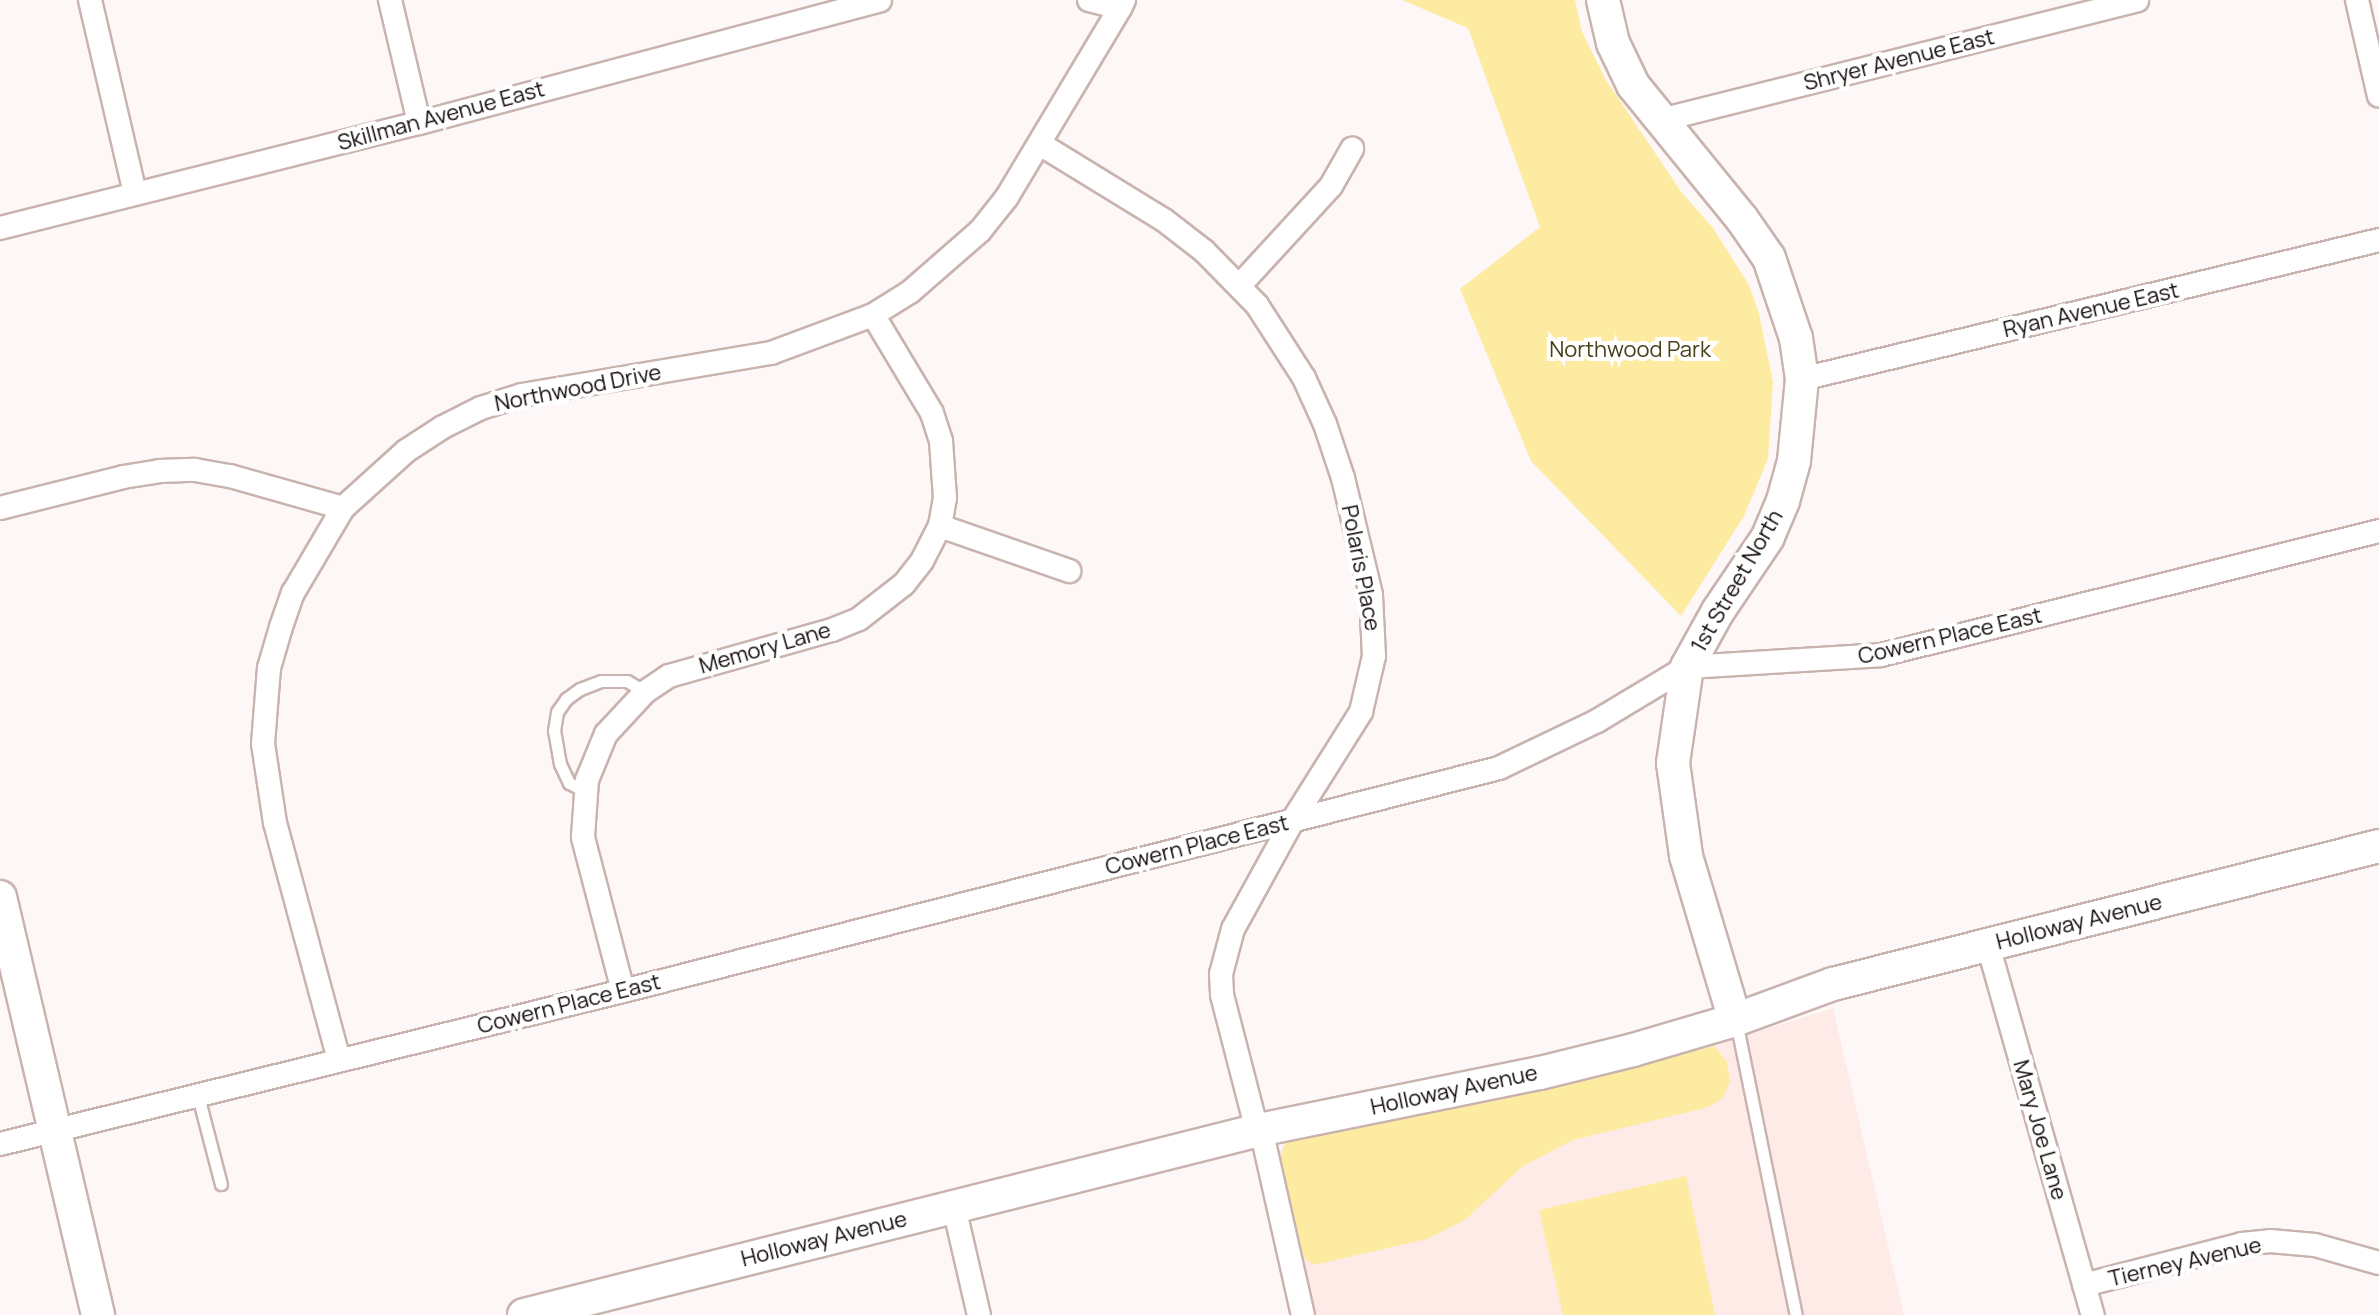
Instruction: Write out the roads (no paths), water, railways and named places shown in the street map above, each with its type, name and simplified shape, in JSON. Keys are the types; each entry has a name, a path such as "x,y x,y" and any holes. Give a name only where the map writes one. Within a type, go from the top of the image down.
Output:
{"street":[{"path":"90,0 135,193"},
{"path":"390,0 419,123"},
{"name":"Skillman Avenue East","path":"0,228 419,123 880,0"},
{"path":"1089,0 1122,4"},
{"name":"1st Street North","path":"1603,0 1621,64 1633,85 1742,219 1769,258 1796,338 1802,379 1794,461 1783,501 1768,537 1718,611 1687,667 1673,763 1686,856 1735,1020"},
{"name":"Shryer Avenue East","path":"1661,120 2137,0"},
{"path":"2357,0 2379,96"},
{"name":"Northwood Drive","path":"339,1060 275,823 263,744 269,668 281,627 293,593 343,508 406,451 443,427 481,408 522,395 771,353 873,315 944,266 980,231 1007,197 1122,4"},
{"name":"Polaris Place","path":"1040,144 1164,220 1240,285 1282,341 1325,424 1343,478 1375,628 1372,671 1361,712 1293,820 1233,929 1221,974 1222,995 1259,1130 1303,1315"},
{"path":"1240,285 1331,186 1352,149"},
{"name":"Ryan Avenue East","path":"1802,379 2379,240"},
{"name":"Memory Lane","path":"623,991 583,837 585,791 596,753 606,734 645,692 669,676 832,630 859,619 904,584 922,561 940,526 945,498 941,441 932,413 873,315"},
{"path":"0,508 123,477 159,471 195,470 230,476 343,508"},
{"path":"940,526 1069,571"},
{"name":"Cowern Place East","path":"0,1144 623,991 1499,768 1597,721 1687,667 1881,655 2379,531"},
{"name":"Holloway Avenue","path":"524,1315 1259,1130 1540,1073 1735,1020 1833,984 2379,846"},
{"path":"0,897 98,1315"},
{"name":"Mary Joe Lane","path":"1988,945 2093,1315"},
{"path":"954,1207 979,1315"},
{"name":"Tierney Avenue","path":"2084,1285 2242,1244 2270,1241 2315,1245 2379,1263"}],"lane":[{"path":"585,791 569,783 560,764 554,731 557,712 566,699 601,681 627,681 645,692"},
{"path":"1735,1020 1796,1315"},
{"path":"198,1096 221,1184"}],"park label":[{"name":"Northwood Park","path":"1630,350"}]}
